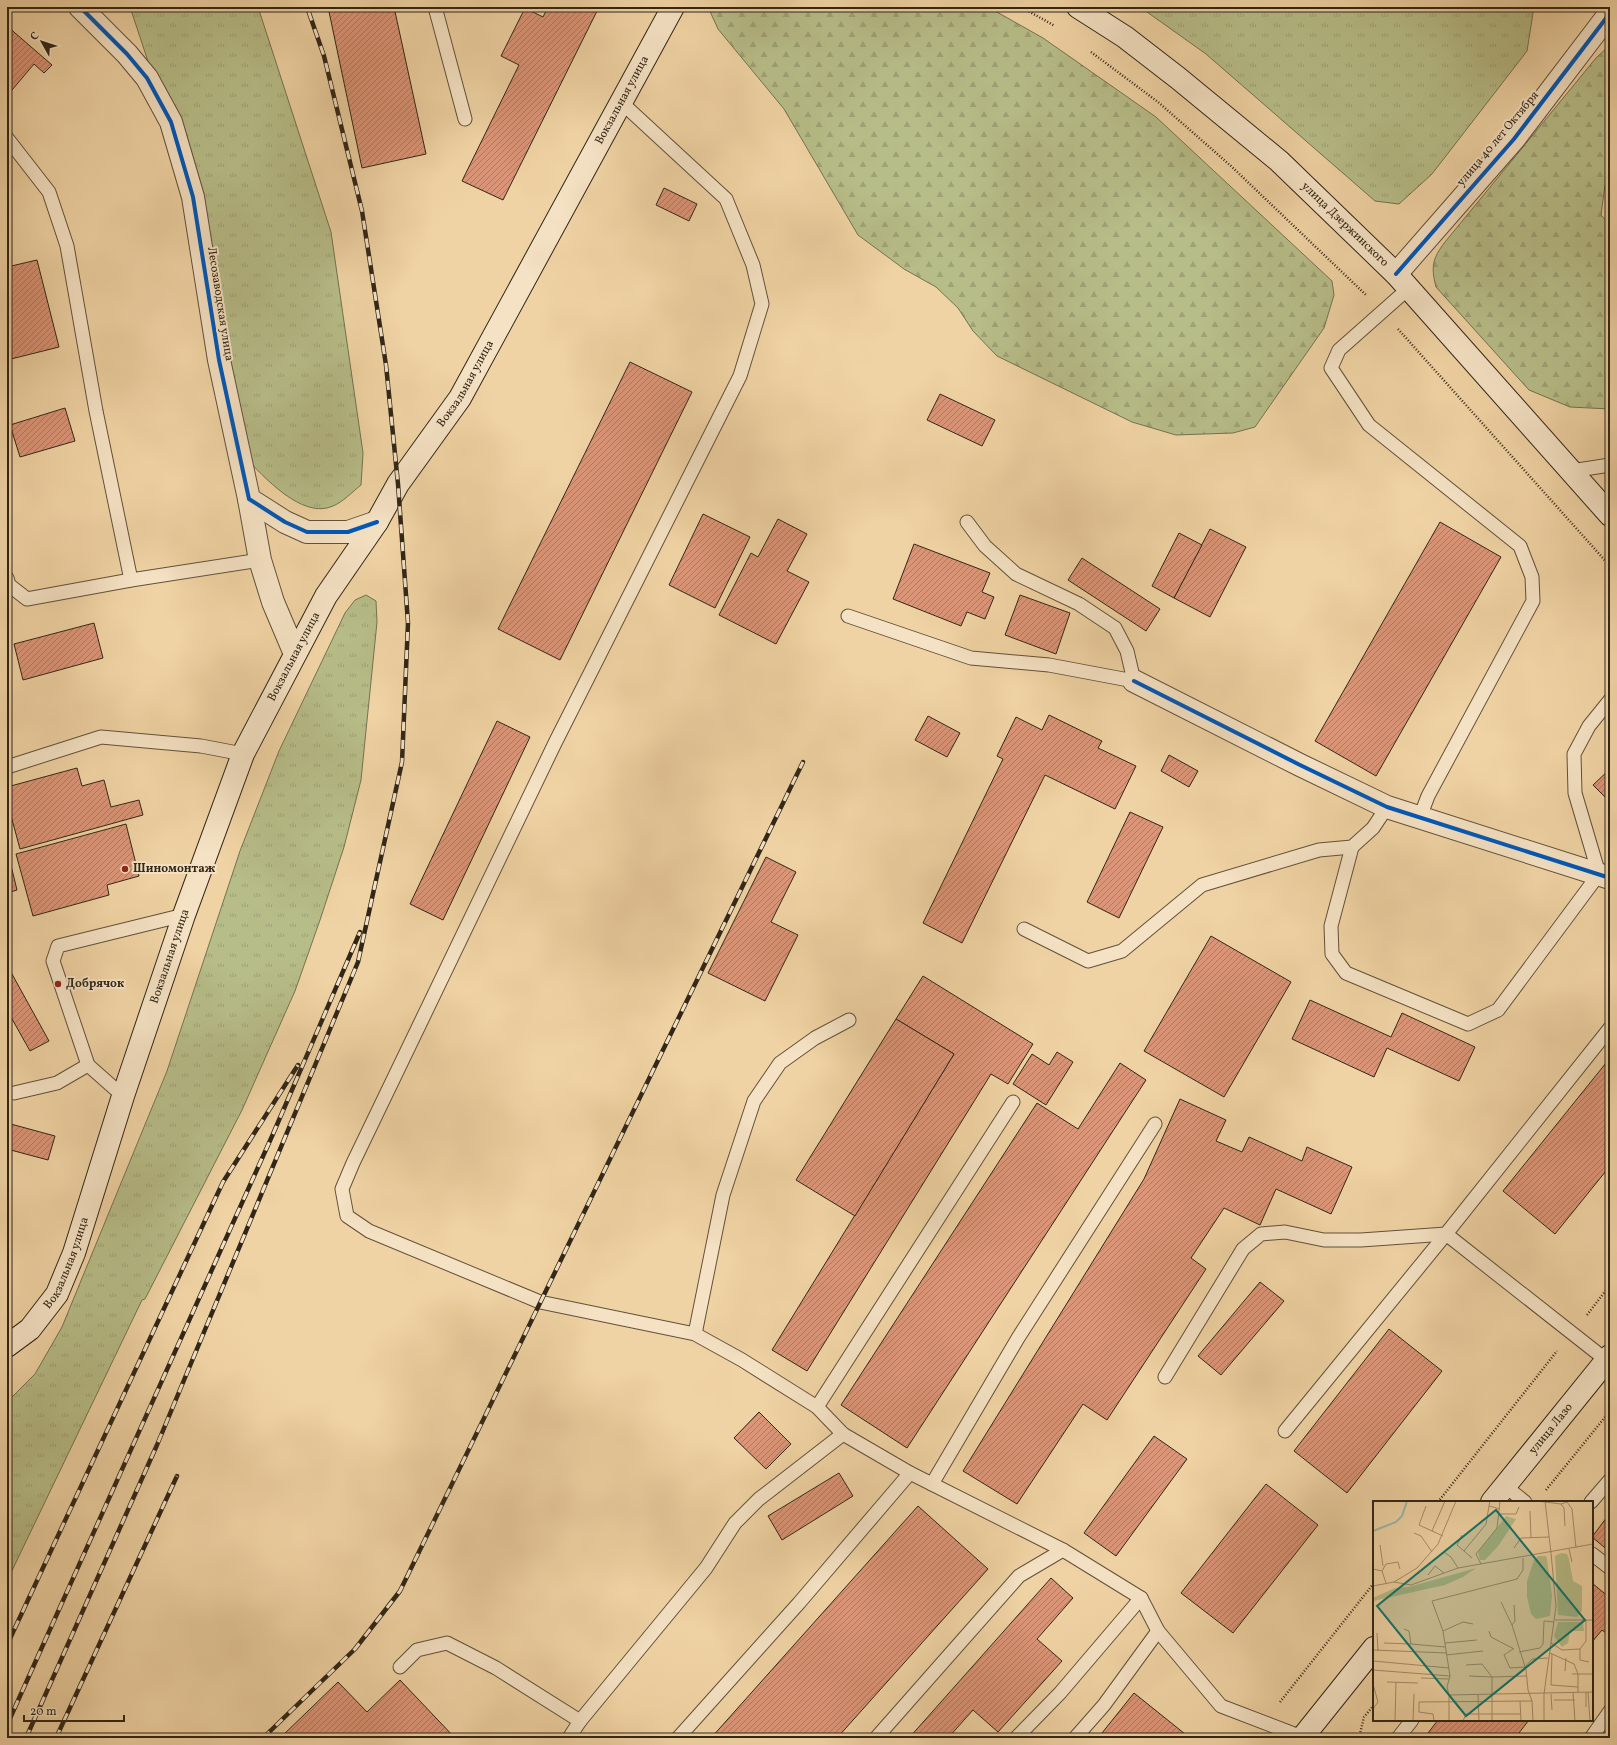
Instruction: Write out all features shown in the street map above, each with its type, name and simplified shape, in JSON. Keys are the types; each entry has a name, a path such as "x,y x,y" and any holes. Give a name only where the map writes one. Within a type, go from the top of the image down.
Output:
{"main road":[{"name":"Лесозаводская улица","path":"80,7 127,54 147,78 171,122 193,197 219,360 249,499 260,560 273,602 295,654"},
{"name":"Вокзальная улица","path":"7,1346 30,1329 58,1294 74,1253 123,1096 184,915 243,754 326,596 377,522 398,484 460,398 673,7"},
{"name":"улица Дзержинского","path":"1078,7 1125,38 1178,78 1279,161 1403,281 1610,515"},
{"name":"улица 40 лет Октября","path":"1403,281 1610,13"},
{"path":"249,499 285,522 307,532 348,532 377,522"},
{"path":"1134,680 1251,741 1387,807 1604,876"},
{"name":"улица Лазо","path":"1498,1494 1609,1360"},
{"path":"1302,1738 1373,1649"}],"lane":[{"path":"436,7 465,119"},
{"path":"622,103 726,199 753,265 762,304 740,376 552,750 342,1189 347,1216 369,1231 540,1302 695,1334 742,1360 817,1407 843,1434 910,1473 1063,1550 1141,1598 1158,1631 1222,1706 1302,1738"},
{"path":"7,138 48,192 67,246 96,411 131,580"},
{"path":"1403,281 1382,311 1338,350 1331,368 1369,425 1520,546 1532,577 1533,601 1428,796 1420,817"},
{"path":"1571,471 1610,465"},
{"path":"848,616 971,658 1049,665 1134,680 1127,651 1115,628 1080,604 1016,574 985,546 967,522"},
{"path":"7,578 9,585 27,599 131,580 260,560"},
{"path":"1387,807 1373,828 1352,847 1331,926 1332,954 1346,973 1468,1024 1498,1010 1604,876 1575,793 1574,754 1589,726 1610,700"},
{"path":"7,767 101,737 201,746 243,754"},
{"path":"1024,929 1088,961 1122,951 1202,885 1319,850 1352,847"},
{"path":"123,1096 88,1065 53,961 58,946 184,915"},
{"path":"695,1334 723,1195 754,1101 780,1063 815,1038 849,1020"},
{"path":"1285,1431 1446,1234 1610,1028"},
{"path":"14,1094 57,1083 88,1065"},
{"path":"817,1407 1013,1102"},
{"path":"932,1484 1018,1338 1155,1124"},
{"path":"1165,1377 1243,1249 1261,1234 1285,1232 1324,1240 1361,1240 1446,1234 1572,1333 1609,1360"},
{"path":"569,1738 580,1721 706,1568 735,1523 759,1500 843,1434"},
{"path":"678,1738 799,1603 910,1473"},
{"path":"1592,1501 1610,1480"},
{"path":"1498,1494 1522,1501"},
{"path":"876,1738 1019,1576 1063,1550"},
{"path":"1593,1555 1610,1568"},
{"path":"1016,1738 1060,1693 1141,1598"},
{"path":"1075,1738 1104,1705 1158,1631"},
{"path":"400,1667 417,1650 447,1643 496,1668 580,1721"},
{"path":"1591,1738 1610,1711"},
{"path":"1398,1738 1411,1721"}],"path":[{"path":"1021,7 1061,29"},
{"path":"1085,47 1158,102 1231,166 1382,311 1610,566"},
{"path":"1439,1501 1610,1285"},
{"path":"1541,1496 1610,1411"},
{"path":"1263,1723 1373,1584"},
{"path":"1359,1738 1364,1717 1373,1706"}],"green space":[{"path":"130,7 258,7 331,232 363,453 361,485 333,506 321,509 309,507 296,502 272,484 244,456 195,203"},
{"path":"708,7 988,7 1043,38 1156,117 1332,281 1334,295 1324,328 1255,427 1233,433 1176,435 1132,422 997,356 973,331 958,308 936,287 904,269 858,235 784,109 718,29"},
{"path":"1140,7 1534,7 1527,51 1432,174 1399,204 1375,201 1206,54"},
{"path":"1610,45 1610,178 1605,185 1601,215 1610,225 1610,409 1570,407 1529,390 1436,287 1433,268 1437,253 1445,242 1596,58"},
{"path":"366,595 376,601 377,622 361,780 344,847 295,991 242,1110 145,1299 142,1300 7,1581 7,1402 35,1374 62,1327 167,1071 240,851 279,751 345,613 355,600"}],"building":[{"path":"328,7 394,7 426,154 362,168"},
{"path":"548,7 599,7 503,200 462,181 519,65 501,56 525,8 543,17"},
{"path":"7,26 52,65 44,73 34,64 12,90 7,86"},
{"path":"664,188 697,204 689,221 656,205"},
{"path":"37,260 59,347 7,360 7,267"},
{"path":"630,362 692,392 560,660 498,629"},
{"path":"940,394 995,420 982,446 927,420"},
{"path":"65,408 75,441 20,457 10,425"},
{"path":"703,514 750,537 715,608 669,585"},
{"path":"778,519 807,534 787,571 809,582 776,644 719,615 751,553 758,557"},
{"path":"1440,522 1501,557 1376,776 1315,741"},
{"path":"1210,529 1246,547 1210,617 1174,598"},
{"path":"1179,533 1202,545 1174,598 1152,586"},
{"path":"914,544 990,573 982,592 994,597 985,619 967,612 961,626 893,599"},
{"path":"1082,558 1160,609 1146,631 1068,580"},
{"path":"1020,595 1070,613 1056,654 1005,635"},
{"path":"94,623 103,658 23,680 14,644"},
{"path":"1049,715 1102,741 1098,748 1136,766 1115,809 1045,775 962,943 923,923 1003,759 997,756 1016,717 1042,730"},
{"path":"928,716 960,733 947,757 915,740"},
{"path":"497,721 530,737 443,920 410,904"},
{"path":"1169,755 1198,771 1189,787 1161,771"},
{"path":"77,768 82,786 104,780 111,807 139,800 143,815 20,849 7,801 7,787"},
{"path":"1610,769 1610,802 1593,785"},
{"path":"1130,812 1163,827 1119,918 1087,902"},
{"path":"126,824 139,876 107,885 109,895 33,916 16,854"},
{"path":"7,849 17,890 7,893"},
{"path":"766,857 796,872 771,922 798,935 765,1001 708,973"},
{"path":"1211,936 1291,982 1224,1097 1144,1051"},
{"path":"7,965 49,1041 30,1051 7,1010"},
{"path":"923,976 1033,1044 1008,1084 991,1074 807,1371 772,1350 954,1054 896,1019"},
{"path":"1310,1000 1391,1037 1402,1013 1475,1047 1459,1081 1387,1048 1374,1077 1292,1039"},
{"path":"896,1019 954,1054 855,1216 796,1180"},
{"path":"1057,1052 1073,1062 1046,1105 1013,1084 1032,1054 1049,1065"},
{"path":"1610,1058 1610,1166 1555,1234 1503,1191"},
{"path":"1120,1063 1146,1080 907,1448 841,1405 1037,1103 1078,1129"},
{"path":"1180,1099 1226,1120 1216,1141 1242,1152 1249,1137 1302,1161 1307,1147 1352,1167 1331,1214 1276,1189 1260,1225 1224,1208 1191,1258 1206,1269 1107,1420 1083,1404 1017,1504 963,1471 1144,1179"},
{"path":"7,1123 55,1136 48,1160 7,1149"},
{"path":"1260,1282 1284,1301 1221,1375 1198,1356"},
{"path":"1389,1329 1442,1371 1347,1493 1294,1451"},
{"path":"759,1412 791,1444 766,1469 734,1438"},
{"path":"1154,1436 1187,1459 1116,1556 1084,1533"},
{"path":"839,1473 853,1496 782,1540 768,1516"},
{"path":"1266,1484 1318,1525 1233,1633 1181,1593"},
{"path":"918,1506 988,1569 837,1738 711,1738"},
{"path":"1610,1513 1610,1552 1593,1538 1593,1536"},
{"path":"1051,1578 1073,1598 1037,1639 1062,1661 998,1732 973,1710 948,1738 909,1738"},
{"path":"1593,1584 1610,1598 1610,1636 1602,1630 1593,1641"},
{"path":"400,1680 455,1738 280,1738 338,1682 367,1712"},
{"path":"1134,1693 1190,1738 1098,1738"},
{"path":"1437,1721 1528,1721 1515,1738 1433,1738 1428,1733"}],"railway":[{"path":"26,1738 157,1445 358,962 402,762 408,623 398,484 386,365 362,211 324,56 307,7"},
{"path":"263,1738 355,1649 400,1591 803,762"},
{"path":"7,1725 273,1134 360,932"},
{"path":"7,1645 223,1182 298,1065"},
{"path":"56,1738 177,1476"}],"cycle path":[{"path":"80,7 127,54 147,78 171,122 193,197 219,360 249,499 285,522 307,532 348,532 377,522"},
{"path":"1396,274 1514,139 1610,13"},
{"path":"1134,681 1387,807 1610,878"}],"place":[{"name":"Шиномонтаж","path":"125,869"},
{"name":"Добрячок","path":"58,984"}]}
